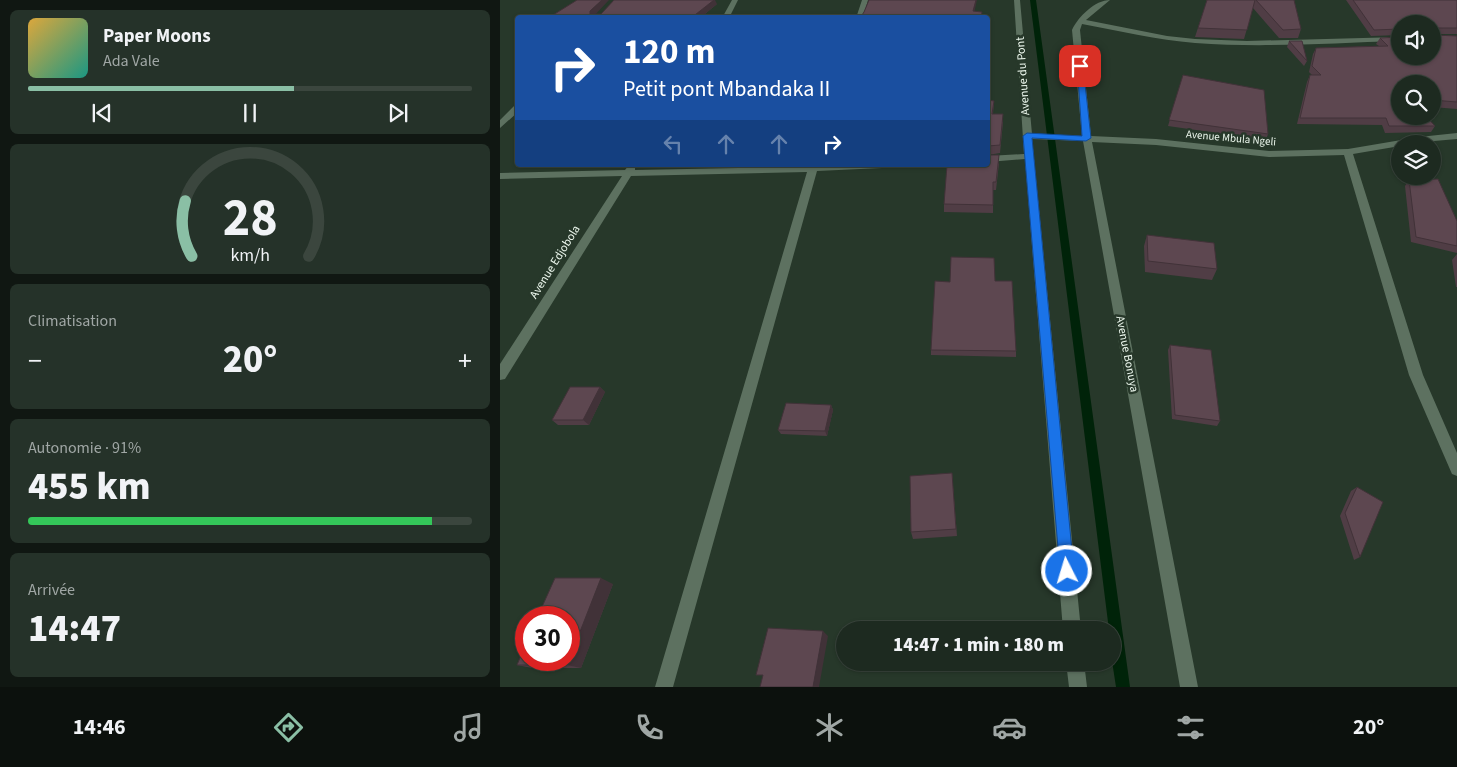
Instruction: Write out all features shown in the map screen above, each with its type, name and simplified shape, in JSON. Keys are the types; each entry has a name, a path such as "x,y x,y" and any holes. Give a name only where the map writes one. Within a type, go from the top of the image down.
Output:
{"street":[{"path":"727,15 736,0"},
{"path":"860,15 865,0"},
{"name":"Avenue du Pont","path":"1017,0 1034,136 1029,156 1071,621"},
{"path":"1080,21 1107,0"},
{"path":"1080,21 1167,38 1204,41 1247,43 1391,39"},
{"name":"Avenue Bonuya","path":"1080,21 1076,30 1086,138 1189,687"},
{"path":"500,125 515,110"},
{"name":"Avenue Mbula Ngeli","path":"1034,136 1156,142 1268,154 1348,152 1452,136"},
{"path":"1452,136 1457,147"},
{"path":"1348,152 1416,375 1457,468"},
{"path":"990,159 1029,156"},
{"path":"500,176 631,168 814,167 664,687"},
{"name":"Avenue Edjobola","path":"500,374 631,168"},
{"path":"1076,671 1078,687"}],"building":[{"path":"577,0 602,0 590,11 590,14 601,14 614,0 714,0 695,15 553,15"},
{"path":"869,0 976,0 973,11 982,12 982,15 862,15"},
{"path":"1207,0 1255,0 1247,30 1198,28"},
{"path":"1256,0 1294,0 1301,29 1283,30"},
{"path":"1353,0 1457,0 1457,28 1441,28 1441,15 1391,15 1391,29 1374,30"},
{"path":"1441,35 1457,36 1457,102 1441,101 1441,75 1391,75 1391,125 1435,126 1389,126 1386,118 1300,118 1310,75 1321,75 1312,66 1316,48 1388,46 1380,38 1391,37 1391,65 1441,65"},
{"path":"1289,41 1302,41 1307,61"},
{"path":"1183,75 1264,90 1268,134 1169,120"},
{"path":"990,100 994,101 992,114 1003,114 1000,145 990,146"},
{"path":"990,155 999,155 996,182 993,182 993,205 944,204 947,167 990,167"},
{"path":"1410,185 1441,185 1457,221 1457,246 1416,237"},
{"path":"1147,235 1214,243 1217,269 1148,261"},
{"path":"951,257 994,258 995,281 1012,281 1016,351 931,350 935,281 950,282"},
{"path":"1170,345 1211,350 1220,421 1175,415"},
{"path":"570,387 600,387 583,420 552,420"},
{"path":"786,403 831,405 825,431 778,430"},
{"path":"952,473 956,529 911,532 910,476"},
{"path":"1357,487 1383,502 1360,557 1345,513"},
{"path":"555,578 601,578 580,632 580,606 542,606"},
{"path":"768,628 823,631 813,687 760,687 763,675 756,675"}],"waterway":[{"path":"1033,0 1123,687"}],"route":[{"path":"1067,571 1027,136 1086,138 1080,66"}]}
